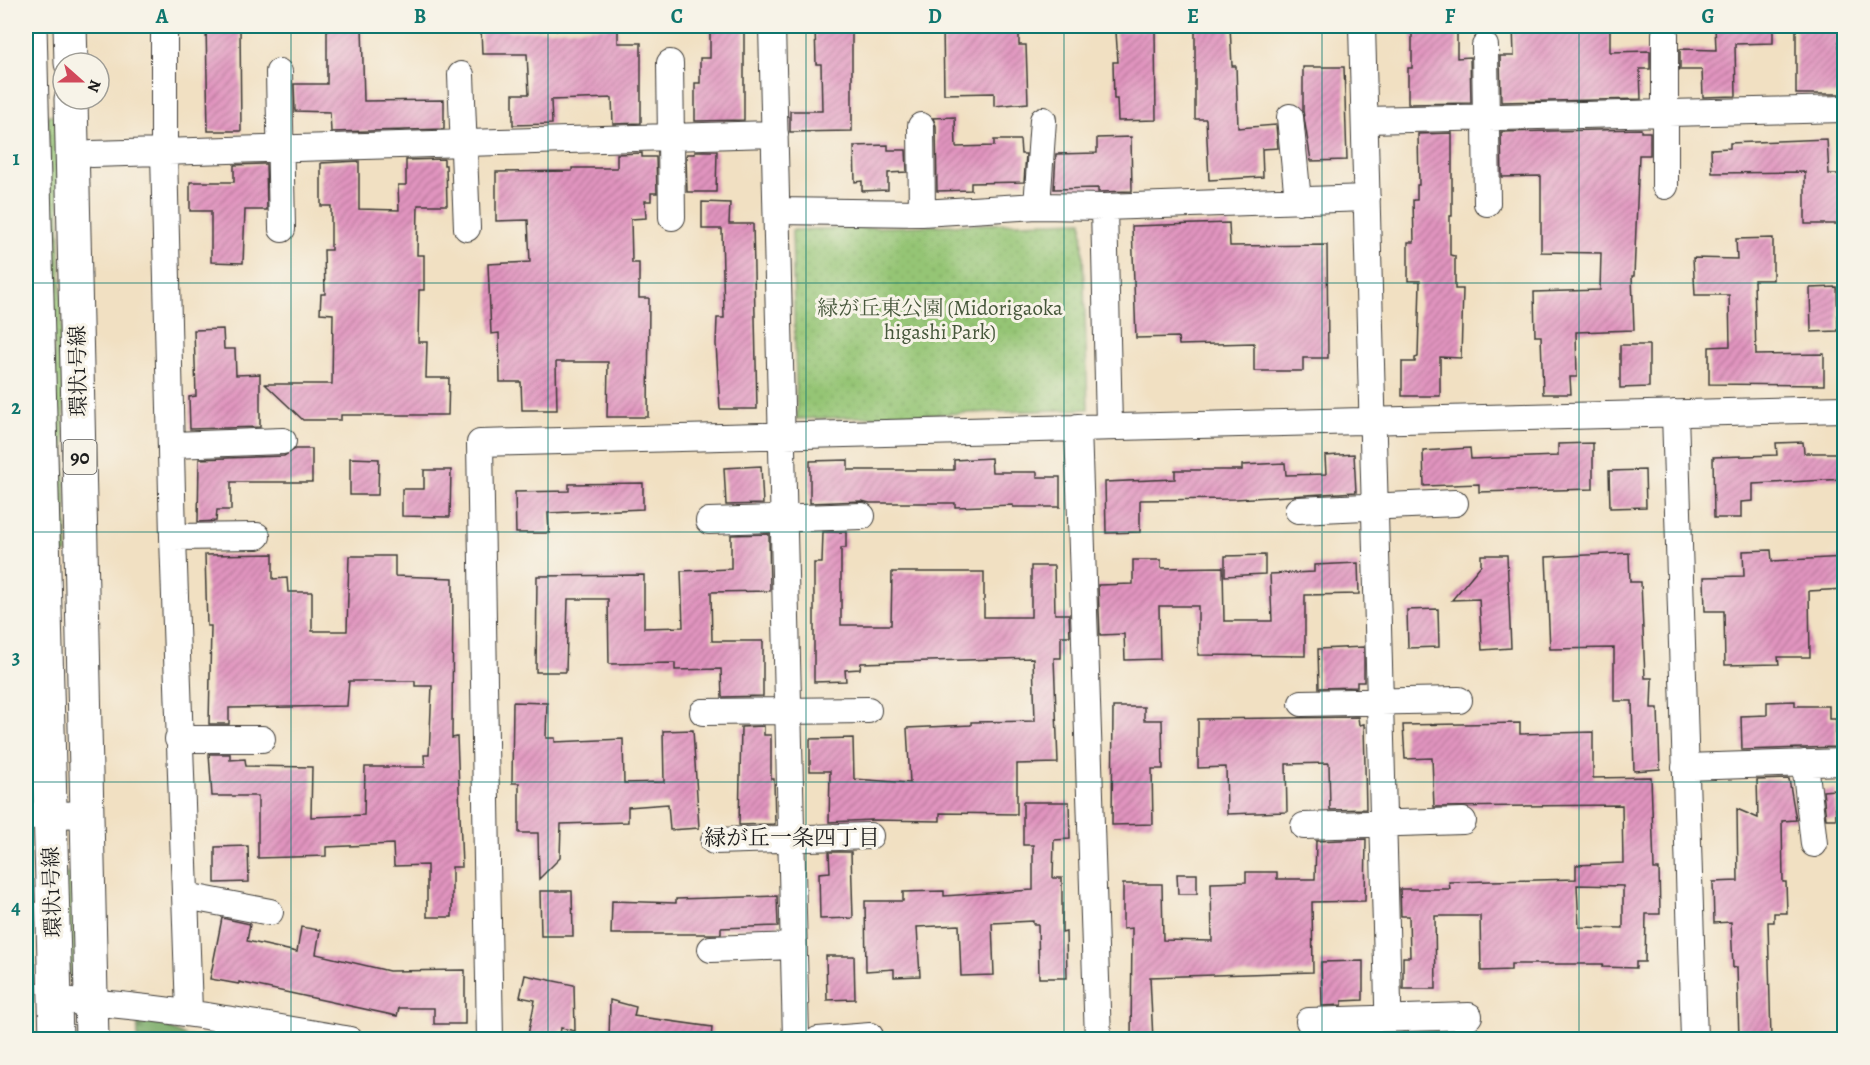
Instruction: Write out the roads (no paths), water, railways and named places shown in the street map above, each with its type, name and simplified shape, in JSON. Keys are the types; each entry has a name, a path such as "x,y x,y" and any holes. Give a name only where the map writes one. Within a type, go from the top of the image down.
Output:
{"main road":[{"name":"環状1号線","path":"30,26 38,815 55,1000 56,1040"},
{"path":"70,26 71,51"},
{"name":"環状1号線","path":"71,111 92,1040"}],"street":[{"path":"164,26 164,152 178,739 189,1012"},
{"path":"772,26 796,1040"},
{"path":"1362,26 1388,1029"},
{"path":"1665,34 1665,186"},
{"path":"1485,46 1484,117 1487,203"},
{"path":"670,63 672,217"},
{"path":"279,72 282,230"},
{"path":"461,75 466,228"},
{"path":"1365,120 1845,109"},
{"path":"1290,117 1298,201"},
{"path":"1037,206 1043,120"},
{"path":"921,126 922,213"},
{"path":"92,153 775,134"},
{"path":"777,211 922,213 1037,206 1104,207 1367,198"},
{"path":"1104,207 1109,426"},
{"path":"489,1040 480,443 1845,409"},
{"path":"1675,413 1694,1040"},
{"path":"1078,427 1098,1040"},
{"path":"172,445 283,441"},
{"path":"1298,510 1455,503"},
{"path":"709,521 862,516"},
{"path":"173,537 256,536"},
{"path":"1302,703 1459,700"},
{"path":"703,712 867,710"},
{"path":"178,739 262,739"},
{"path":"1686,767 1845,762"},
{"path":"1805,763 1814,844"},
{"path":"38,815 88,814"},
{"path":"1304,826 1463,821"},
{"path":"714,841 870,836"},
{"path":"186,896 270,912"},
{"path":"711,950 793,945"},
{"path":"55,1000 189,1012 350,1040"},
{"path":"1309,1021 1388,1029 1469,1016"},
{"path":"818,1040 870,1036"}],"district":[{"name":"緑が丘一条四丁目","path":"792,838"}],"park label":[{"name":"緑が丘東公園 (Midorigaoka higashi Park)","path":"940,320"}]}
